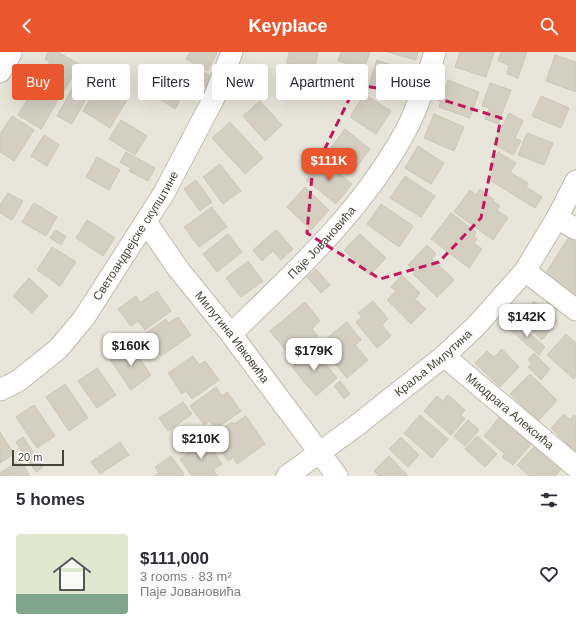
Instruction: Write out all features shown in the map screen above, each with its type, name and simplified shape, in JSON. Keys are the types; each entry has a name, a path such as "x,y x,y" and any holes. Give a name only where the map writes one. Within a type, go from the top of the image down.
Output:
{"street":[{"name":"Светоандрејске скупштине","path":"0,390 34,369 58,349 112,276 164,193 214,98 232,52"},
{"name":"Паје Јовановића","path":"231,334 321,245 366,192 406,131 435,52"},
{"path":"0,72 11,53"},
{"name":"Краља Милутина","path":"287,476 320,453 444,356 476,326 525,271 557,218 576,181"},
{"path":"557,218 576,229"},
{"name":"Милутина Ивковића","path":"146,222 179,270 231,334 320,453 335,476"},
{"path":"525,271 576,310"},
{"name":"Миодрага Алексића","path":"444,356 576,467"}],"highlighted area":[{"path":"356,85 427,95 501,118 481,218 439,262 380,279 307,233 312,175"}],"shaded area":[{"path":"0,52 576,52 576,476 0,476"}],"building":[{"path":"48,52 58,52 79,64 72,64 72,77 64,91 64,64 49,64 50,62 45,59"},
{"path":"190,52 217,53 208,71 204,69 204,64 195,64 186,59"},
{"path":"289,52 318,52 316,64 287,63"},
{"path":"341,52 370,52 366,64 348,64 338,61"},
{"path":"388,52 418,52 416,60"},
{"path":"460,52 494,52 486,77 455,67"},
{"path":"501,52 527,52 518,78 507,74 509,65 498,61"},
{"path":"555,55 576,62 576,92 546,81"},
{"path":"377,60 389,64 376,64 376,87 369,85"},
{"path":"204,72 212,76 207,87 204,85"},
{"path":"448,80 479,92 470,118 439,107 441,100 445,100 445,89"},
{"path":"490,83 511,90 498,124 485,119 489,108 482,106"},
{"path":"72,89 72,100 85,100 72,124 57,116"},
{"path":"541,96 569,108 561,128 532,116"},
{"path":"368,97 391,111 376,134 350,117 360,100 368,100"},
{"path":"27,100 58,100 41,129 18,115"},
{"path":"90,100 127,100 110,128 83,111"},
{"path":"161,100 180,100 175,109"},
{"path":"260,101 282,125 265,141 243,116"},
{"path":"509,113 523,121 515,138 521,141 513,155 493,144"},
{"path":"434,114 464,127 454,151 424,138"},
{"path":"12,116 34,130 14,161 0,152 0,134"},
{"path":"121,120 147,136 135,155 109,139"},
{"path":"230,122 263,158 245,174 212,138"},
{"path":"345,129 370,149 355,169 329,150"},
{"path":"527,133 553,143 544,165 518,155"},
{"path":"44,135 59,145 47,166 31,156"},
{"path":"418,146 444,163 431,184 405,168"},
{"path":"126,152 155,168 148,181 129,171 131,168 120,162"},
{"path":"498,152 516,163 510,172 528,183 526,187 542,197 535,208 488,179 494,170 490,165"},
{"path":"97,157 120,170 109,190 86,177"},
{"path":"323,160 352,184 336,204 306,180"},
{"path":"220,164 241,191 223,204 203,177"},
{"path":"405,176 435,196 421,217 390,198"},
{"path":"196,180 212,202 200,211 184,189"},
{"path":"305,187 329,210 311,230 287,207"},
{"path":"480,189 500,206 497,210 508,218 493,240 454,212 470,190 476,195"},
{"path":"8,193 23,201 12,220 0,213 0,205"},
{"path":"34,203 57,217 46,236 22,222"},
{"path":"381,204 413,226 399,247 367,224"},
{"path":"212,207 227,227 199,247 184,227"},
{"path":"451,213 476,232 474,236 477,239 474,243 482,249 469,268 431,239"},
{"path":"87,220 115,238 103,256 76,238"},
{"path":"55,230 66,236 61,245 50,238"},
{"path":"276,230 293,249 281,260 273,251 262,261 253,250"},
{"path":"228,234 242,252 217,272 203,254"},
{"path":"360,234 386,258 370,275 344,250"},
{"path":"569,237 576,242 576,299 543,277"},
{"path":"427,245 436,254 432,259 454,280 437,297 413,274 415,272 408,265"},
{"path":"52,247 76,262 60,286 37,270"},
{"path":"248,261 263,281 241,297 226,278"},
{"path":"316,269 330,285 321,293 307,277"},
{"path":"402,275 420,293 415,299 426,309 411,324 387,300 396,291 391,287"},
{"path":"29,278 48,296 32,313 13,296"},
{"path":"157,291 171,311 145,330 138,321 131,326 118,309 136,296 140,303"},
{"path":"373,301 388,319 382,325 391,336 377,348 356,322 362,317 358,313"},
{"path":"534,301 557,321 542,340 519,319"},
{"path":"305,302 320,321 312,329 318,336 292,358 270,331"},
{"path":"178,317 191,335 161,356 155,347 150,351 140,337 166,319 168,323"},
{"path":"516,321 545,347 539,355 509,329"},
{"path":"347,322 361,340 355,345 368,360 347,378 319,344"},
{"path":"566,334 576,343 576,377 574,379 547,355"},
{"path":"130,345 151,375 131,390 110,359"},
{"path":"313,349 337,378 316,396 292,367"},
{"path":"502,349 519,367 500,387 475,363 487,351 494,357"},
{"path":"534,353 550,369 541,380 528,367 532,364 528,360"},
{"path":"193,356 199,365 205,361 219,380 192,399 186,391 182,394 168,373"},
{"path":"97,368 116,395 97,408 78,381"},
{"path":"530,374 557,400 538,421 510,394"},
{"path":"340,381 350,394 344,399 334,386"},
{"path":"65,384 88,418 69,431 46,397"},
{"path":"216,387 222,396 227,392 241,411 216,429 210,421 204,425 190,406"},
{"path":"448,395 465,410 461,415 465,419 451,435 424,411 437,396 443,401"},
{"path":"183,402 192,414 168,431 159,418"},
{"path":"34,405 55,436 37,448 16,417"},
{"path":"564,414 570,420 574,415 576,417 576,453 551,428"},
{"path":"420,415 448,439 432,458 404,433"},
{"path":"246,416 265,444 237,464 233,457 228,461 211,437 232,422 234,424"},
{"path":"500,417 533,442 513,465 502,457 505,454 484,436"},
{"path":"468,420 479,430 465,446 454,436"},
{"path":"0,432 14,454 0,463"},
{"path":"203,436 222,464 214,469 217,476 192,476 180,459 194,449 191,444"},
{"path":"477,436 497,454 485,467 465,449"},
{"path":"23,437 43,467 36,472 16,442"},
{"path":"401,437 419,455 408,467 389,449"},
{"path":"120,442 129,455 100,474 91,462"},
{"path":"537,444 563,468 555,476 529,476 517,465"},
{"path":"171,456 184,474 181,476 155,476 159,473 155,467"},
{"path":"389,456 408,476 379,476 374,471"},
{"path":"20,460 30,476 0,476 0,473"}]}
